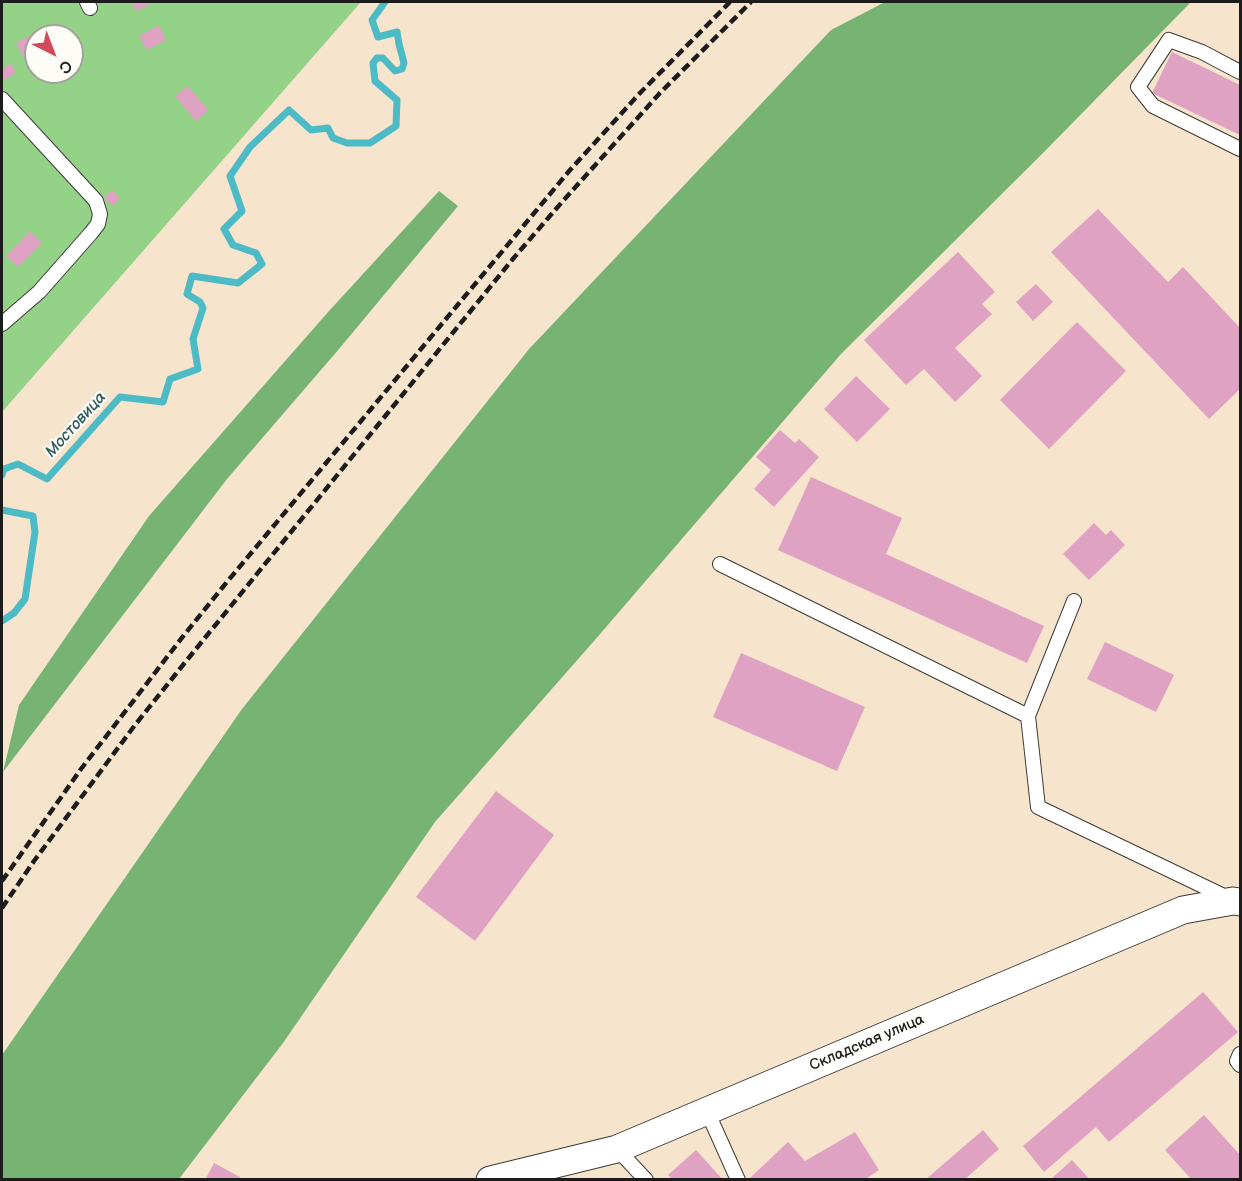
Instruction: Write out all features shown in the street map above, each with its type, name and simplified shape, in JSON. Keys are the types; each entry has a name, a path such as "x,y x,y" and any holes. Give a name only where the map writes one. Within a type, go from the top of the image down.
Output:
{"street":[{"name":"Складская улица","path":"490,1179 617,1149 1183,910 1237,901"}],"lane":[{"path":"1240,72 1202,52 1169,40 1138,87 1153,106 1240,149"},
{"path":"2,99 96,201 100,214 98,224 91,233 39,292 2,324"},
{"path":"720,564 1028,716"},
{"path":"1074,601 1028,716 1038,807 1237,901"},
{"path":"1240,1054 1237,1061 1240,1065"},
{"path":"707,1111 738,1179"},
{"path":"617,1149 646,1179"}],"green space":[{"path":"2,2 361,2 2,412"},
{"path":"885,2 1191,2 841,354 435,822 283,1043 179,1179 2,1179 2,1055 242,709 529,349 831,30"},
{"path":"439,191 458,206 227,479 3,772 19,705 149,516 329,311"}],"building":[{"path":"131,2 154,2 136,11"},
{"path":"159,25 166,40 147,50 139,36"},
{"path":"24,39 24,55 23,56 16,43"},
{"path":"1172,52 1240,85 1240,135 1152,93"},
{"path":"11,64 16,73 2,81 2,69"},
{"path":"188,86 208,110 196,121 175,96"},
{"path":"112,190 120,198 113,206 104,198"},
{"path":"1098,209 1168,282 1183,267 1240,328 1240,389 1209,419 1051,252"},
{"path":"30,231 42,243 18,267 6,256"},
{"path":"958,252 995,292 982,304 992,314 955,348 982,376 955,402 924,369 906,385 864,340"},
{"path":"1036,284 1053,302 1033,321 1016,302"},
{"path":"1077,322 1126,371 1049,449 1000,400"},
{"path":"856,376 890,409 857,442 824,409"},
{"path":"780,430 795,443 799,439 819,457 774,507 754,489 771,470 756,457"},
{"path":"811,477 902,518 886,554 1044,626 1027,663 778,550"},
{"path":"1094,523 1106,535 1111,530 1125,545 1089,580 1063,554"},
{"path":"1105,642 1174,675 1156,712 1087,679"},
{"path":"741,653 865,707 837,771 713,717"},
{"path":"496,791 554,835 475,941 416,897"},
{"path":"1203,992 1238,1032 1109,1142 1096,1127 1044,1172 1023,1146"},
{"path":"1204,1115 1240,1155 1240,1178 1238,1180 1192,1180 1165,1150"},
{"path":"983,1130 999,1149 964,1180 925,1180"},
{"path":"855,1132 879,1170 864,1180 752,1180 750,1178 788,1142 805,1161"},
{"path":"696,1150 723,1180 673,1180 668,1175"},
{"path":"1072,1160 1090,1180 1050,1180"},
{"path":"214,1163 240,1177 239,1180 205,1180"}],"waterway":[{"name":"Мостовица","path":"2,475 4,469 18,464 47,479 120,397 163,402 170,379 198,369 193,339 203,308 200,302 187,294 192,276 238,283 262,264 256,253 233,245 224,229 242,211 230,176 250,147 289,110 311,130 328,128 333,138 347,143 370,143 396,126 397,100 375,81 373,63 377,58 383,58 395,71 402,69 404,63 397,32 378,37 372,20 385,2"},
{"name":"Мостовица","path":"2,510 33,516 35,532 25,599 14,613 2,621"}],"railway":[{"path":"2,881 81,769 222,588 570,170 640,93 730,2"},
{"path":"2,908 135,725 512,260 660,93 751,2"}]}
